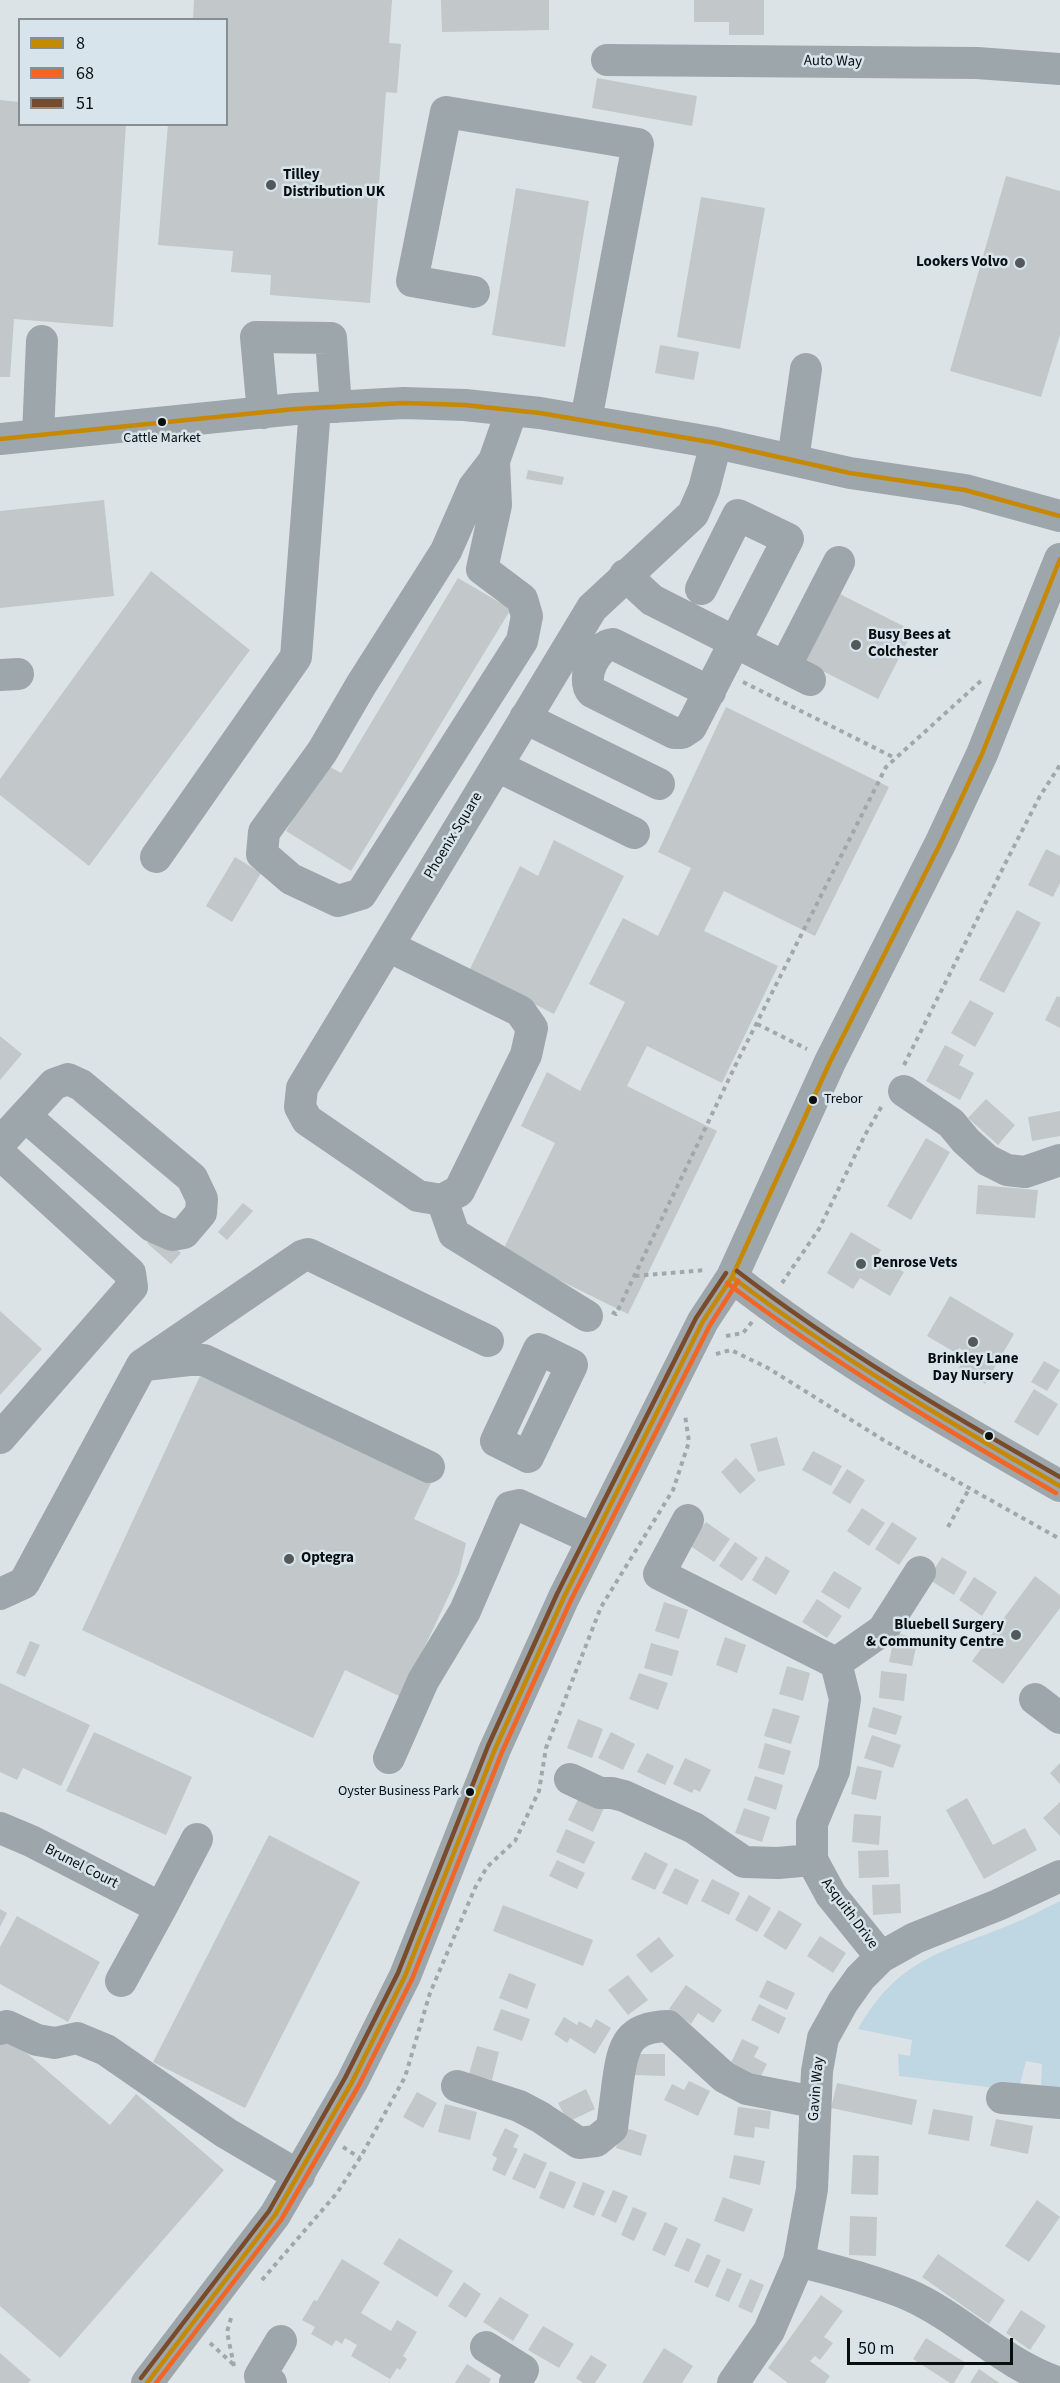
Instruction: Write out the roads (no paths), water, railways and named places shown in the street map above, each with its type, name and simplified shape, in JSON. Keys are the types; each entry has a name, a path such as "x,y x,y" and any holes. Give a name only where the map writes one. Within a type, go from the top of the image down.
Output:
{"street":[{"name":"Auto Way","path":"607,60 977,63 1060,69"},
{"path":"474,292 412,281 446,112 638,144 586,420"},
{"path":"156,857 296,657 331,338 256,337 263,413"},
{"path":"39,435 42,341"},
{"path":"793,460 806,369"},
{"path":"0,439 325,408 404,404 465,405 586,420 716,443 850,473 965,490 1060,516"},
{"path":"446,551 482,569 522,599 527,615 522,641 361,894 338,901 291,879 262,854 264,831 322,752 361,685 446,551 474,487 494,461 512,410"},
{"name":"Phoenix Square","path":"442,1200 418,1196 307,1120 300,1107 302,1088 592,608 693,514 704,489 716,443"},
{"path":"482,569 496,505 494,461"},
{"path":"701,590 738,515 788,539 715,682"},
{"path":"147,2383 275,2215 352,2082 405,1976 495,1749 564,1597 703,1321 719,1274 830,1062 941,842 982,754 1060,559"},
{"path":"625,575 652,600 798,673 839,562"},
{"path":"525,718 659,784"},
{"path":"496,766 634,833"},
{"path":"388,946 520,1011 532,1028 526,1055 459,1191 442,1200 454,1234 587,1316"},
{"path":"0,1143 54,1084 68,1080 81,1084 192,1178 202,1199 201,1213 184,1233 172,1235 152,1226 25,1116"},
{"path":"899,1089 951,1122 966,1141 987,1160 1007,1170 1025,1172 1060,1160"},
{"path":"0,1155 130,1273 132,1287 0,1438"},
{"path":"0,1594 24,1583 142,1365 302,1256 308,1254 488,1341"},
{"path":"719,1274 843,1356 1060,1486"},
{"path":"142,1365 204,1360 429,1467"},
{"path":"389,1758 423,1681 465,1611 510,1507 519,1505 593,1539"},
{"path":"688,1520 659,1574 836,1663 884,1630 920,1572"},
{"name":"Asquith Drive","path":"836,1663 845,1700 834,1771 812,1823 812,1860 831,1894 881,1957"},
{"path":"1035,1699 1060,1718"},
{"path":"570,1779 600,1793 612,1793 624,1797 694,1828 744,1862 778,1863 812,1860"},
{"name":"Brunel Court","path":"0,1828 160,1908"},
{"path":"121,1981 197,1839"},
{"name":"Gavin Way","path":"733,2383 769,2331 799,2260 812,2188 817,2071 823,2038 843,2002 860,1978 881,1957 915,1938 1008,1901 1060,1876"},
{"path":"0,2029 7,2026 37,2040 55,2043 77,2038 106,2050 226,2133 299,2176"},
{"path":"457,2086 519,2106 579,2143 596,2141 612,2128 622,2053 634,2035 652,2026 669,2026 724,2077 747,2089 814,2102"},
{"path":"1002,2098 1060,2103"},
{"path":"799,2260 910,2295 1025,2367 1060,2383"},
{"path":"255,2377 281,2341"},
{"path":"486,2347 527,2379"}],"place":[{"name":"Tilley Distribution UK","path":"271,185"},
{"name":"Lookers Volvo","path":"1020,263"},
{"name":"Cattle Market","path":"162,422"},
{"name":"Busy Bees at Colchester","path":"856,645"},
{"name":"Trebor","path":"813,1100"},
{"name":"Penrose Vets","path":"861,1264"},
{"name":"Brinkley Lane Day Nursery","path":"973,1342"},
{"name":"Optegra","path":"289,1559"},
{"name":"Bluebell Surgery & Community Centre","path":"1016,1635"},
{"name":"Oyster Business Park","path":"470,1792"}]}
